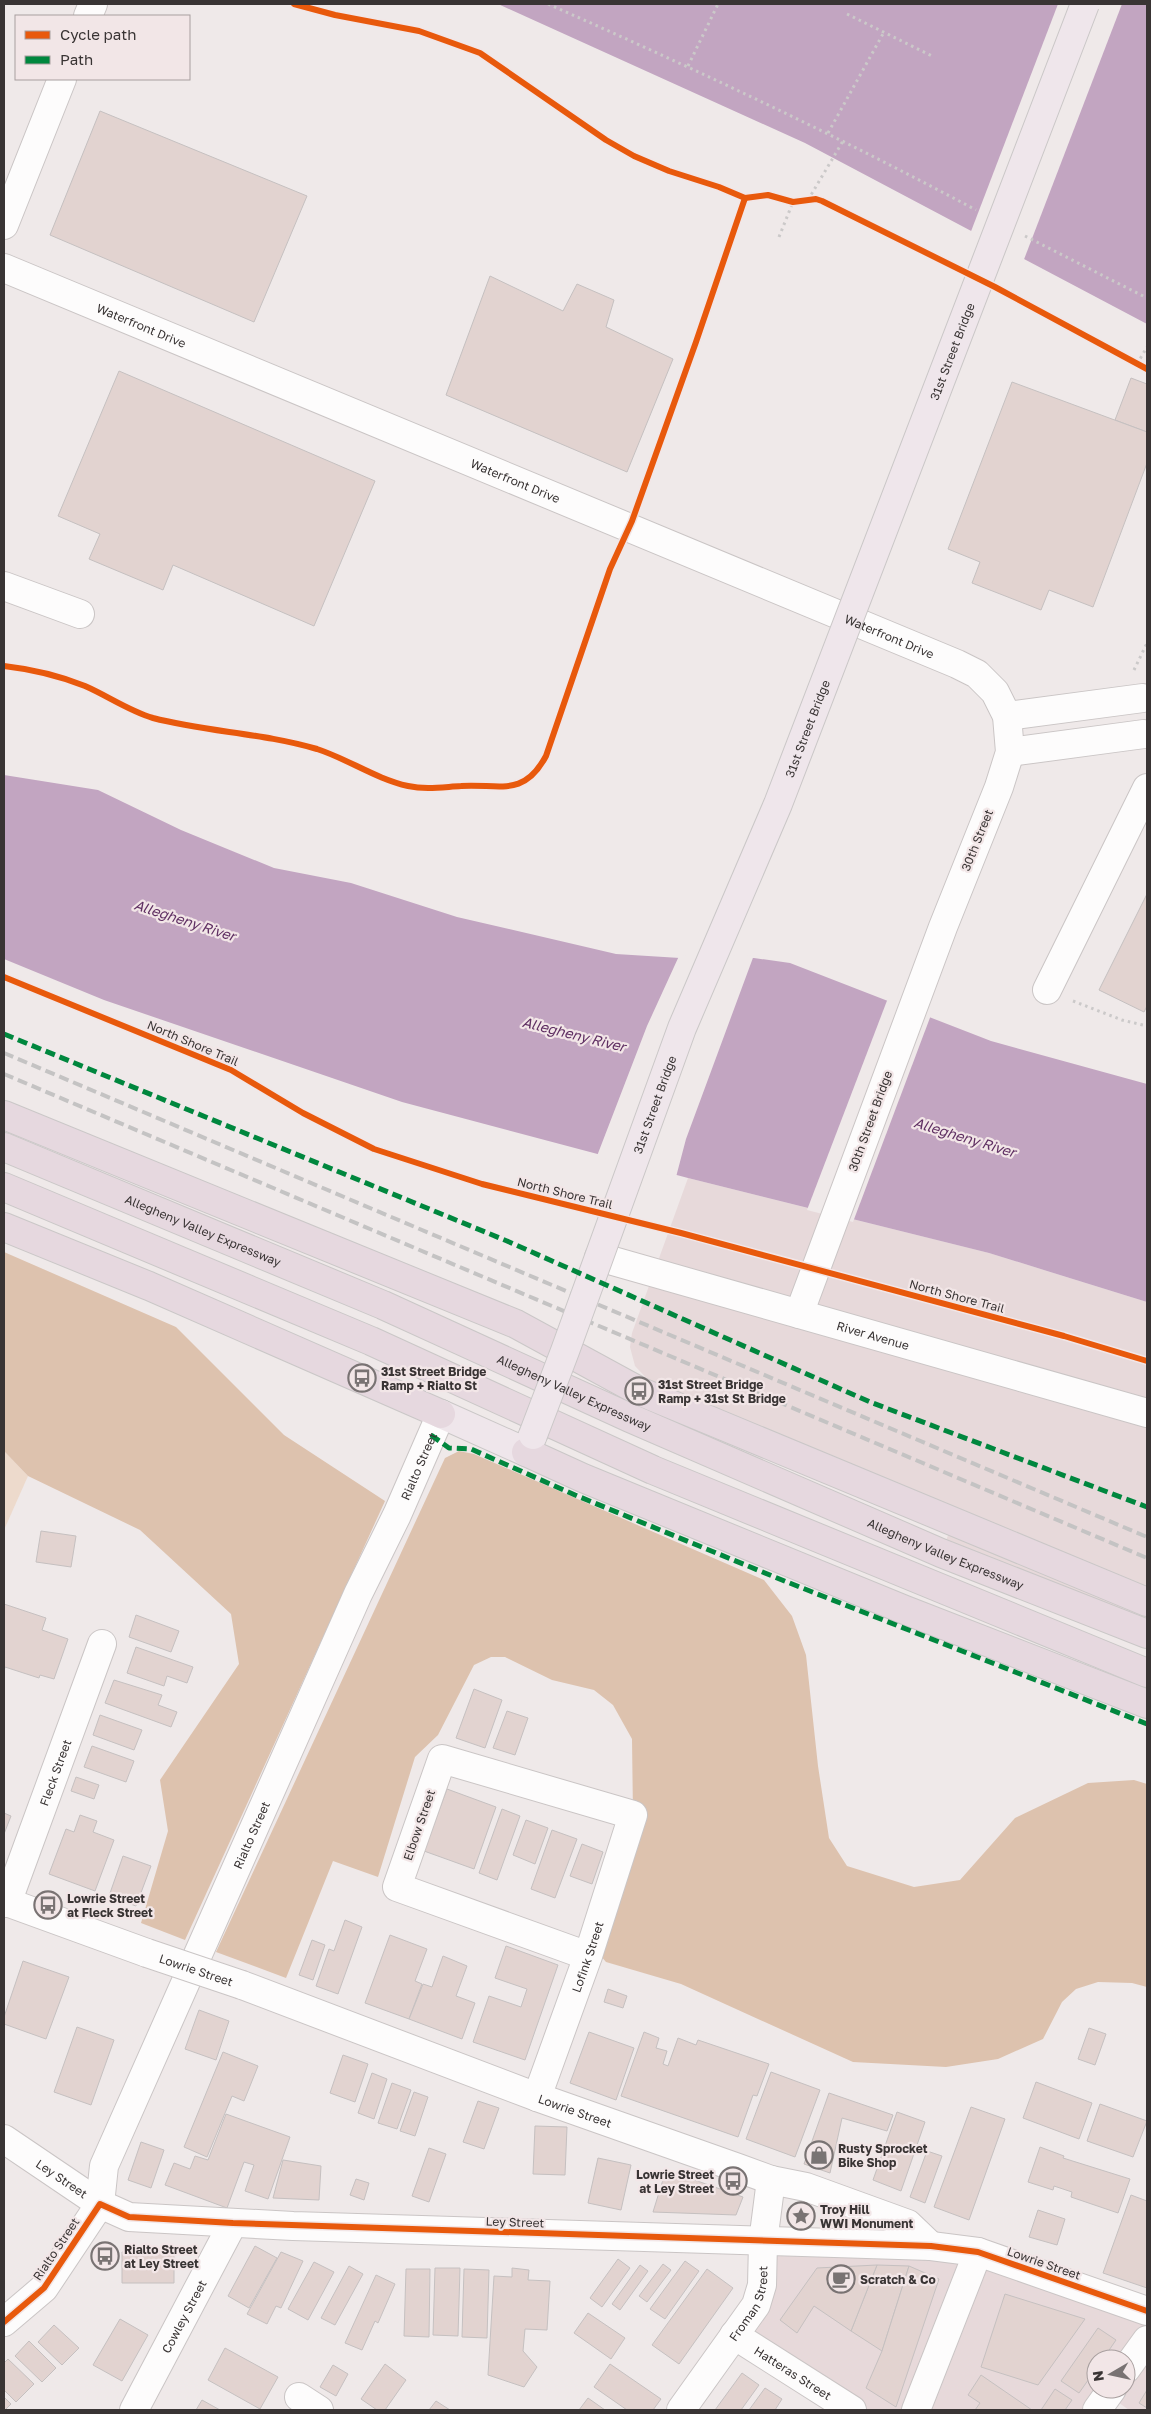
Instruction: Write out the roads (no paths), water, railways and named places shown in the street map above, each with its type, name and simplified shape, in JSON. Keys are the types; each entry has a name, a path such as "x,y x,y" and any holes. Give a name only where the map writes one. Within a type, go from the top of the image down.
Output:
{"highway":[{"path":"4,1115 516,1324 639,1391 1147,1602"},
{"name":"Allegheny Valley Expressway","path":"4,1147 383,1305 630,1418 941,1553 1147,1634"},
{"path":"4,1187 371,1341 653,1470 1147,1673"},
{"path":"4,1226 149,1286 441,1414"},
{"path":"530,1443 583,1478 905,1610 1147,1704"}],"main road":[{"name":"31st Street Bridge","path":"530,1443 682,1028 778,804 1086,4"},
{"path":"441,1414 530,1443"}],"street":[{"path":"4,225 62,80"},
{"name":"Waterfront Drive","path":"4,268 977,674 994,692 1007,716 1010,752"},
{"path":"4,586 80,614"},
{"path":"1007,716 1145,693 1139,711 1146,737 1010,752"},
{"name":"30th Street","path":"943,927 999,787 1010,752"},
{"path":"1047,990 1147,788"},
{"name":"30th Street Bridge","path":"798,1314 943,927"},
{"name":"River Avenue","path":"599,1257 1147,1413"},
{"name":"Rialto Street","path":"4,2322 44,2288 100,2204 104,2166 358,1594 397,1515 441,1414"},
{"name":"Fleck Street","path":"5,1902 102,1644"},
{"name":"Elbow Street","path":"588,1956 397,1887 442,1759 633,1815"},
{"name":"Lofink Street","path":"537,2098 588,1956 633,1815"},
{"name":"Lowrie Street","path":"5,1902 147,1954 242,1985 537,2098 770,2180 806,2187 908,2224 931,2246 978,2252 1147,2311"},
{"name":"Ley Street","path":"4,2139 100,2204 129,2217 233,2223 763,2242 931,2246"},
{"name":"Froman Street","path":"681,2410 756,2305 762,2286 763,2242 770,2180"},
{"name":"Cowley Street","path":"134,2410 233,2223"},
{"path":"916,2410 978,2252"},
{"name":"Hatteras Street","path":"734,2335 852,2410"},
{"path":"1136,2355 1147,2340"},
{"path":"1097,2410 1105,2399"}],"water":[{"path":"498,4 1147,4 1147,324 805,143"},
{"name":"Allegheny River","path":"4,775 98,790 181,830 274,868 351,883 457,917 616,954 680,958 754,958 790,963 991,1041 1147,1084 1147,1302 989,1253 688,1178 402,1102 104,1000 4,959"}],"railway":[{"path":"4,1053 1147,1537"},
{"path":"4,1074 1147,1558"}],"place":[{"name":"31st Street Bridge Ramp + Rialto St","path":"362,1378"},
{"name":"31st Street Bridge Ramp + 31st St Bridge","path":"639,1391"},
{"name":"Lowrie Street at Fleck Street","path":"48,1905"},
{"name":"Rusty Sprocket Bike Shop","path":"819,2155"},
{"name":"Lowrie Street at Ley Street","path":"733,2181"},
{"name":"Troy Hill WWI Monument","path":"801,2216"},
{"name":"Rialto Street at Ley Street","path":"105,2256"},
{"name":"Scratch & Co","path":"841,2279"}]}
